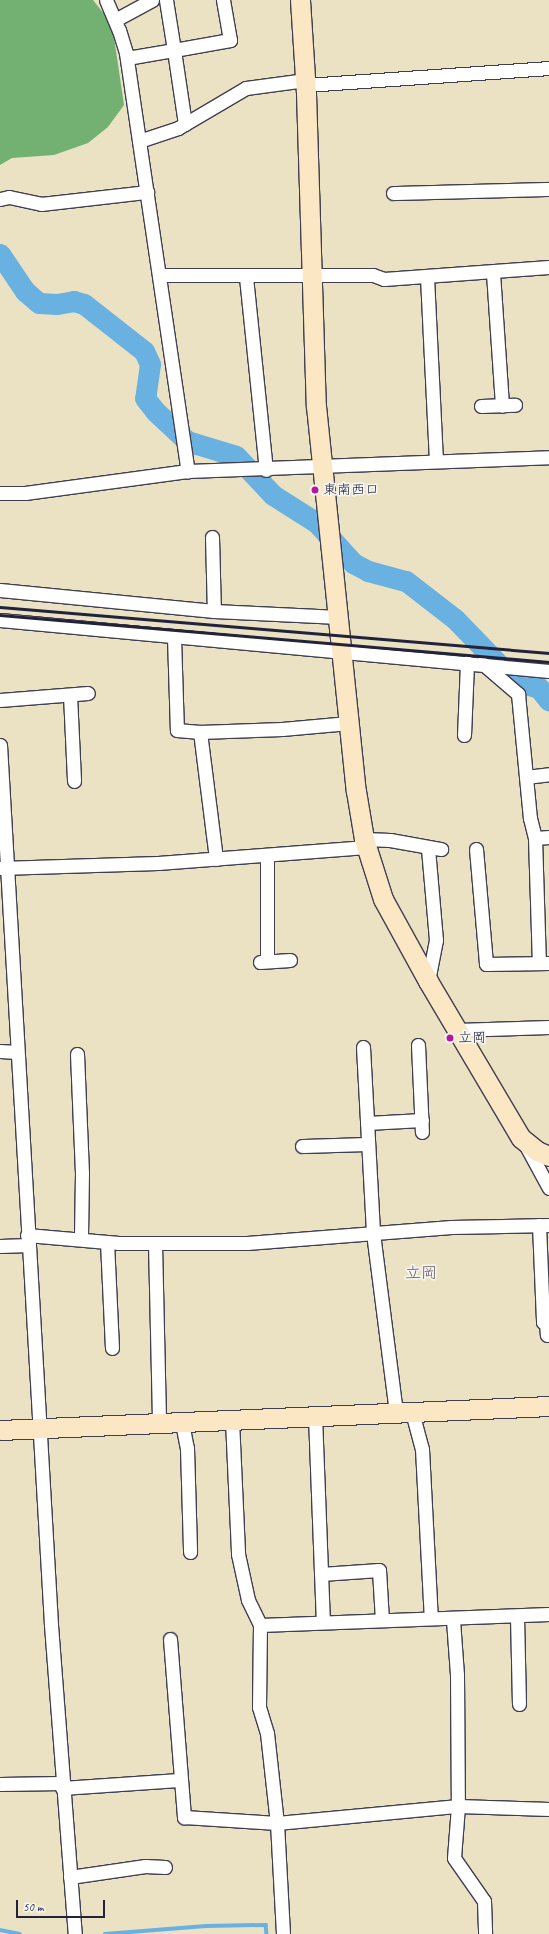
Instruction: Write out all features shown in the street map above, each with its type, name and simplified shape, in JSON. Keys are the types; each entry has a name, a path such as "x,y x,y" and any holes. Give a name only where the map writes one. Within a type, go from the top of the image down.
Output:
{"street":[{"path":"106,0 115,20 127,58 188,471"},
{"path":"115,20 152,0"},
{"path":"166,0 185,124"},
{"path":"127,58 230,40 223,0"},
{"path":"300,0 306,82 312,276 321,467 339,618 349,723 365,843 383,900 428,981 549,1188"},
{"path":"140,141 185,124 246,88 306,82 549,68"},
{"path":"393,194 549,190"},
{"path":"0,199 9,197 41,204 147,192"},
{"path":"159,275 246,277 427,277 493,273 549,267"},
{"path":"493,273 502,406"},
{"path":"246,277 266,470"},
{"path":"427,277 436,460"},
{"path":"482,406 515,405"},
{"path":"0,493 25,493 188,471 266,470 436,460 549,457"},
{"path":"212,537 214,611"},
{"path":"0,590 214,611 339,618"},
{"path":"0,620 342,652 482,663 549,671"},
{"path":"174,637 177,730 200,732 282,729 349,723"},
{"path":"464,735 467,662"},
{"path":"476,849 486,964 544,962 535,838 530,818 518,694 482,663"},
{"path":"0,700 88,693"},
{"path":"70,695 74,781"},
{"path":"200,732 216,859"},
{"path":"0,745 3,868 17,1052 62,1786 75,1934"},
{"path":"526,777 549,774"},
{"path":"535,838 549,837"},
{"path":"3,868 267,856 390,840 441,850"},
{"path":"428,848 436,940 428,981"},
{"path":"267,856 263,962 290,960"},
{"path":"457,1030 549,1027"},
{"path":"367,1123 422,1126 418,1045"},
{"path":"363,1047 374,1233 404,1412 422,1449 431,1618"},
{"path":"0,1051 17,1052"},
{"path":"77,1054 84,1091 85,1141 76,1194 81,1239"},
{"path":"521,1138 537,1151 549,1156"},
{"path":"302,1146 368,1144"},
{"path":"0,1246 28,1240 81,1239 107,1242 247,1243 374,1233 544,1225 537,1289 543,1322 546,1322 547,1334"},
{"path":"107,1242 115,1319 112,1348"},
{"path":"155,1243 159,1424"},
{"path":"0,1430 549,1406"},
{"path":"315,1416 323,1622"},
{"path":"232,1420 238,1554 248,1600 260,1625 259,1707 267,1733 277,1823 283,1934"},
{"path":"182,1423 187,1448 190,1552"},
{"path":"321,1574 380,1570 382,1620"},
{"path":"260,1625 431,1618 453,1620 549,1614"},
{"path":"517,1616 519,1704"},
{"path":"453,1620 457,1675 458,1806 454,1858 484,1901 485,1934"},
{"path":"170,1639 179,1780 184,1817 277,1823 458,1806 549,1809"},
{"path":"0,1784 62,1786 179,1780"},
{"path":"70,1877 145,1866 165,1867"}],"green space":[{"path":"0,0 93,0 112,24 124,105 108,127 88,143 54,155 12,158 0,165"}],"waterway":[{"path":"0,254 25,291 39,303 57,304 74,301 84,304 144,351 150,364 145,398 155,411 187,441 236,456 273,495 317,523 353,563 368,571 406,581 455,619 515,681 539,688 549,701"},
{"path":"105,1934 206,1926 266,1925 267,1934"},
{"path":"0,1930 20,1934"}],"railway":[{"path":"0,607 549,653"},
{"path":"0,615 549,662"}],"place":[{"name":"東南西口","path":"315,490"},
{"name":"立岡","path":"450,1038"}],"district":[{"name":"立岡","path":"421,1273"}]}
